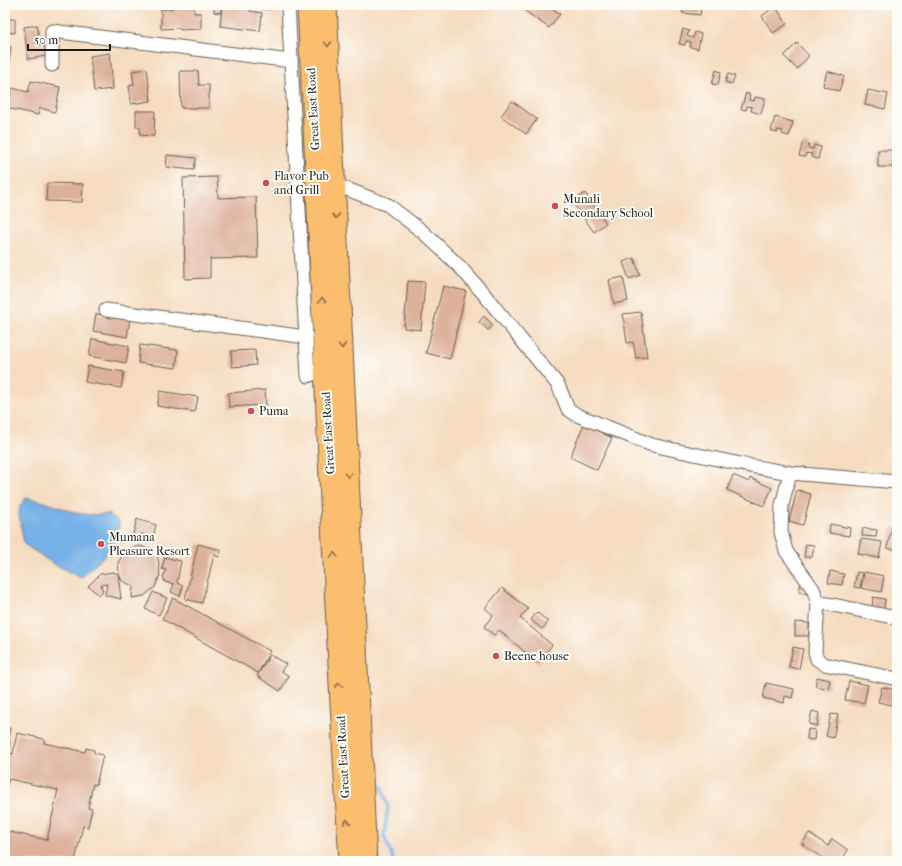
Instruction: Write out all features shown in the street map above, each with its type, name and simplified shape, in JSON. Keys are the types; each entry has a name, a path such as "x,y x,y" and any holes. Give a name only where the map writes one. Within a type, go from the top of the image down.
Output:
{"main road":[{"name":"Great East Road","path":"308,5 341,716 350,861"},
{"name":"Great East Road","path":"326,5 366,861"}],"street":[{"path":"288,5 308,376 325,367"},
{"path":"52,65 52,31 291,61"},
{"path":"334,184 388,205 423,232 460,267 558,385 568,410 652,444 745,465 790,473 897,482"},
{"path":"106,310 306,337"},
{"path":"790,473 782,505 781,532 786,551 813,589 818,602 815,652 817,659 824,664 897,679"},
{"path":"818,602 897,618"}],"water":[{"path":"26,498 41,501 77,513 92,515 108,514 119,522 119,530 112,546 81,578 54,564 24,544 19,515 20,506"}],"building":[{"path":"172,5 194,5 194,13 201,13 201,29 161,29 161,9 172,9"},
{"path":"214,5 221,5 221,13 214,12"},
{"path":"222,5 251,5 250,11 262,13 260,31 220,26"},
{"path":"261,5 271,5 271,9 261,9"},
{"path":"530,5 547,5 560,14 549,28 525,11"},
{"path":"683,5 701,6 700,15 682,13"},
{"path":"775,6 787,24 773,33 762,16"},
{"path":"5,10 9,10 9,19 15,19 15,33 5,32"},
{"path":"37,25 40,45 44,44 46,56 28,59 24,27"},
{"path":"683,29 689,31 687,36 693,38 695,32 701,34 698,49 690,47 691,42 686,41 685,45 679,44"},
{"path":"797,43 809,56 797,69 784,56"},
{"path":"5,47 11,47 9,63 5,63"},
{"path":"110,53 113,89 94,91 90,56"},
{"path":"147,69 151,101 131,104 129,86 134,85 132,71"},
{"path":"716,70 721,72 718,85 712,84"},
{"path":"180,71 198,71 199,85 209,85 209,108 181,108"},
{"path":"827,71 844,76 839,91 823,86"},
{"path":"728,74 735,76 732,84 725,82"},
{"path":"31,81 60,87 55,112 40,108 38,115 7,108 12,88 28,92"},
{"path":"868,90 888,94 885,109 865,105"},
{"path":"746,93 750,95 749,100 754,101 755,97 765,99 761,114 751,111 752,107 747,106 746,110 741,109"},
{"path":"512,101 537,119 526,134 501,116"},
{"path":"136,111 155,111 154,136 140,135 140,127 136,127"},
{"path":"775,117 793,122 789,136 782,134 783,131 778,130 777,133 771,131"},
{"path":"803,142 809,144 808,148 813,149 814,145 821,147 818,159 811,157 812,154 806,153 805,157 799,156"},
{"path":"878,150 897,150 896,167 878,167"},
{"path":"167,155 196,158 194,170 166,167"},
{"path":"217,177 218,198 256,197 258,258 210,259 210,278 185,279 183,178"},
{"path":"47,183 83,184 82,202 46,201"},
{"path":"585,193 606,223 594,232 572,202"},
{"path":"634,258 640,275 629,279 623,262"},
{"path":"623,277 628,301 614,304 609,280"},
{"path":"408,281 425,282 421,330 404,328"},
{"path":"443,286 466,291 450,359 426,353"},
{"path":"641,312 647,357 636,358 633,342 627,343 623,314"},
{"path":"96,314 130,319 127,337 93,331"},
{"path":"484,316 493,325 488,330 479,322"},
{"path":"92,339 129,346 126,363 89,356"},
{"path":"140,345 178,350 176,368 138,363"},
{"path":"255,350 256,365 232,367 231,351"},
{"path":"88,366 124,372 121,388 85,382"},
{"path":"265,390 266,405 229,407 228,393"},
{"path":"160,391 198,397 195,412 157,406"},
{"path":"584,424 612,438 597,470 570,457"},
{"path":"733,475 749,482 750,478 772,488 764,506 727,490"},
{"path":"797,490 811,494 803,525 789,521"},
{"path":"137,519 156,525 153,537 141,534 139,540 132,538"},
{"path":"830,524 850,528 849,536 829,533"},
{"path":"892,527 897,528 897,550 887,548"},
{"path":"863,528 877,530 876,537 862,536"},
{"path":"861,539 882,542 879,558 858,554"},
{"path":"198,544 221,550 219,557 214,555 202,603 185,599"},
{"path":"806,544 814,545 812,557 804,557"},
{"path":"140,546 150,550 158,558 160,575 155,587 144,596 132,598 133,586 122,581 118,563 125,550"},
{"path":"165,557 181,561 177,583 183,586 180,596 171,592 174,584 165,582 163,577 166,570 162,569"},
{"path":"830,571 844,574 842,585 828,583"},
{"path":"114,572 118,574 121,599 105,595 107,584 101,585 103,591 99,595 88,586 100,574"},
{"path":"857,572 863,573 860,588 854,587"},
{"path":"864,572 884,576 881,592 861,588"},
{"path":"802,577 810,579 808,594 799,592"},
{"path":"896,581 897,597 893,597"},
{"path":"502,588 528,609 520,618 552,645 538,663 499,630 494,635 484,627 493,615 485,608"},
{"path":"153,592 167,598 159,615 145,609"},
{"path":"873,597 885,599 884,609 872,608"},
{"path":"173,598 270,651 258,673 162,619"},
{"path":"537,612 548,622 542,629 531,620"},
{"path":"795,622 809,623 809,636 795,636"},
{"path":"793,647 803,649 799,669 789,667"},
{"path":"270,655 286,664 281,671 289,676 280,691 257,676"},
{"path":"817,677 830,680 828,689 815,686"},
{"path":"849,681 868,685 864,703 845,700"},
{"path":"766,683 794,689 792,698 785,696 784,703 763,698"},
{"path":"882,687 897,690 896,706 878,702"},
{"path":"812,711 819,713 817,726 809,724"},
{"path":"831,714 838,715 833,738 826,736"},
{"path":"5,727 10,728 7,740 10,740 8,753 13,754 17,733 44,739 44,743 85,752 86,748 94,750 94,753 103,755 96,785 93,784 88,808 92,809 88,827 83,826 75,861 5,861 5,831 47,840 58,790 9,779 5,794"},
{"path":"808,729 815,730 814,740 807,739"},
{"path":"809,833 828,846 832,839 848,850 841,861 827,861 802,844"}],"waterway":[{"path":"382,786 388,807 384,836 394,861"}],"place":[{"name":"Flavor Pub and Grill","path":"266,183"},
{"name":"Munali Secondary School","path":"555,206"},
{"name":"Puma","path":"251,411"},
{"name":"Mumana Pleasure Resort","path":"101,544"},
{"name":"Beene house","path":"496,656"}]}
